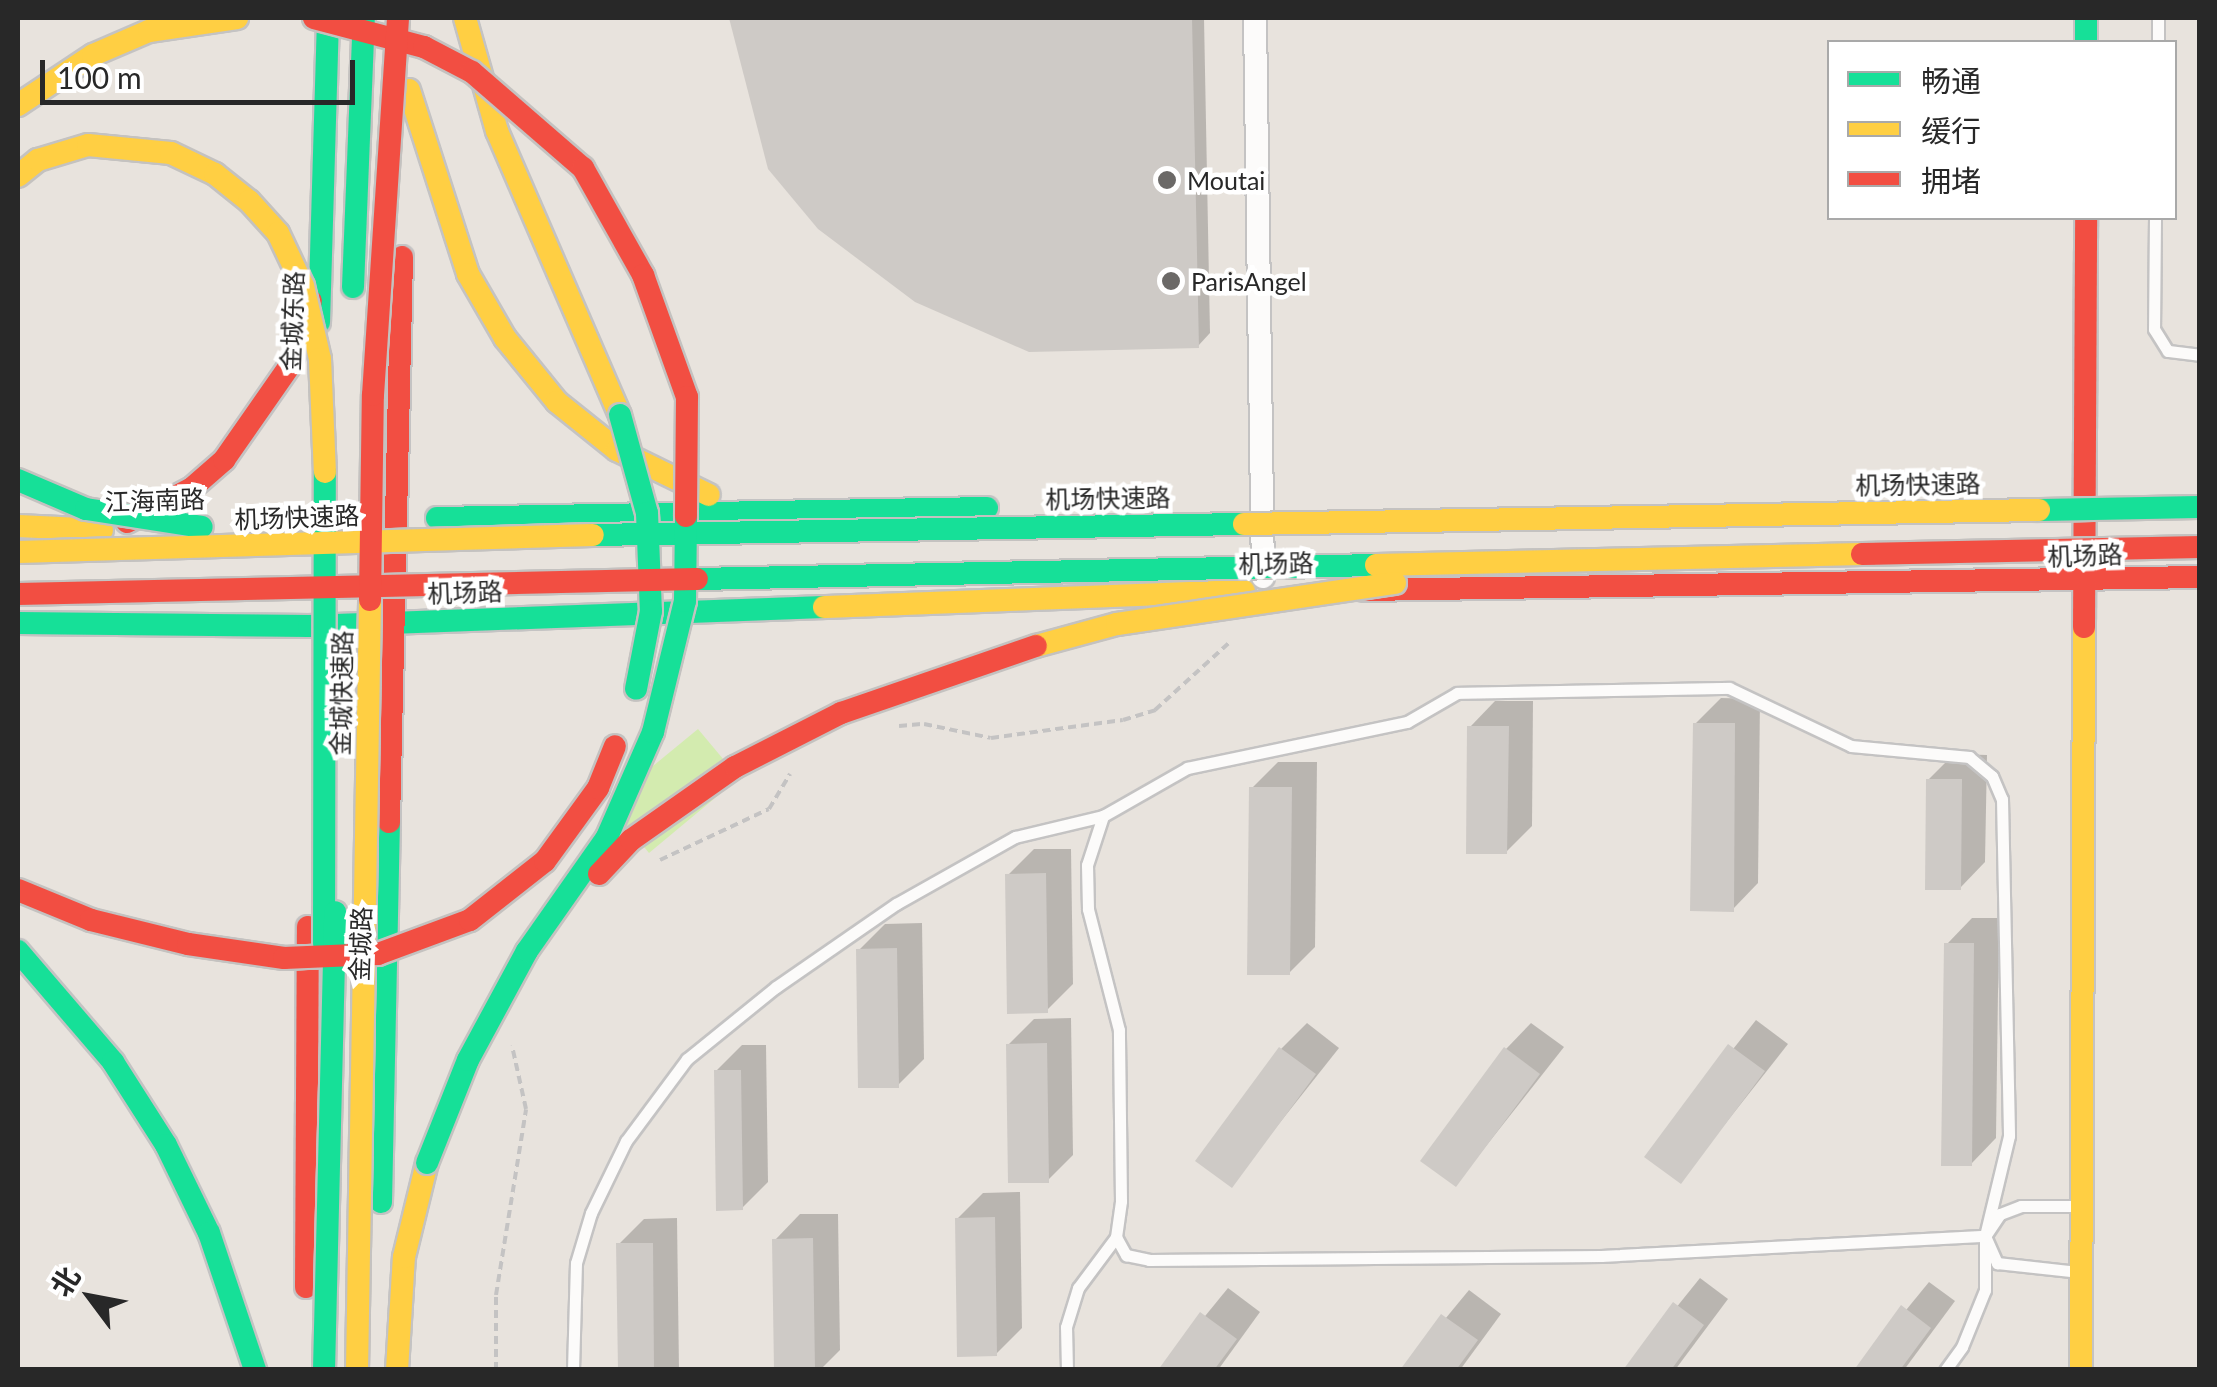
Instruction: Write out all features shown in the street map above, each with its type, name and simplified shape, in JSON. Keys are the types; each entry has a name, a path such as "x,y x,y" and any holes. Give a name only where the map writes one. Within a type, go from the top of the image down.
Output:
{"main road":[{"path":"18,105 93,55 150,31 237,18"},
{"path":"314,18 424,46 472,72 584,168 643,275 687,396 685,601 653,732 607,837 527,950 468,1060 427,1163 404,1257 397,1370"},
{"name":"金城东路","path":"309,626 328,18"},
{"name":"金城快速路","path":"324,1370 351,330 364,18"},
{"name":"金城快速路","path":"357,1370 373,394 398,18"},
{"path":"397,520 412,18"},
{"path":"18,890 91,920 188,944 284,958 378,954 470,920 546,861 598,788 634,702 651,610 648,513 620,415 497,130 465,18"},
{"path":"409,90 468,274 506,338 557,402 616,450 707,494 755,508 2200,494"},
{"path":"18,176 38,160 88,145 171,153 216,174 249,201 278,234 303,286 320,359 324,458 326,1232"},
{"path":"2081,1370 2086,220"},
{"path":"105,530 192,488 224,460 291,364 321,270"},
{"path":"18,480 86,509 156,522 254,532 478,537"},
{"name":"机场快速路","path":"18,552 478,537 2200,506"},
{"name":"江海南路","path":"18,526 105,530 755,508"},
{"name":"金城路","path":"377,1370 397,520"},
{"path":"18,594 2200,547"},
{"path":"527,950 631,840 734,766 841,712 1012,651 1117,624 1363,590 1500,560"},
{"name":"机场路","path":"309,626 1262,590 2086,584 2200,577"},
{"path":"18,623 130,629 309,626"},
{"name":"金城路","path":"305,1370 309,626"},
{"path":"18,951 113,1062 166,1145 209,1233 255,1370"}],"street":[{"path":"1254,18 1262,590"}],"lane":[{"path":"2156,220 2154,329 2168,351 2200,356"},
{"path":"573,1370 576,1263 591,1213 626,1142 688,1060 776,987 896,904 1015,837 1102,816 1187,768 1407,722 1456,694 1729,688 1851,746 1970,757 1992,776 2002,799 2009,1136 1985,1236 1985,1290 1962,1347 1945,1370"},
{"path":"1067,1370 1066,1328 1078,1288 1116,1237 1121,1202 1119,1030 1087,894 1087,865 1102,816"},
{"path":"1985,1236 2000,1214 2020,1206 2082,1206"},
{"path":"1116,1237 1126,1255 1149,1260 1601,1256 1985,1236"},
{"path":"1985,1236 1997,1262 2081,1272"}],"path":[{"path":"893,727 924,724 991,738 1123,720 1155,710 1230,643"},
{"path":"655,862 768,809 792,770"},
{"path":"496,1370 496,1296 526,1109 509,1031"}],"green space":[{"path":"698,729 739,778 649,853 608,803"}],"building":[{"path":"729,18 1192,18 1199,348 1029,352 915,302 818,229 768,169"},
{"path":"1693,723 1735,723 1734,912 1690,911"},
{"path":"1467,726 1509,726 1507,854 1466,854"},
{"path":"1926,779 1962,779 1961,890 1925,890"},
{"path":"1249,787 1292,787 1290,975 1247,975"},
{"path":"1046,873 1048,1013 1007,1014 1005,874"},
{"path":"1944,943 1974,943 1972,1166 1941,1166"},
{"path":"897,948 899,1088 858,1088 856,949"},
{"path":"1047,1043 1049,1183 1008,1183 1006,1044"},
{"path":"1728,1044 1765,1071 1681,1184 1644,1157"},
{"path":"1279,1047 1316,1074 1232,1188 1195,1161"},
{"path":"1504,1047 1540,1074 1456,1187 1420,1161"},
{"path":"714,1070 741,1070 743,1210 716,1211"},
{"path":"995,1217 997,1356 957,1357 955,1218"},
{"path":"813,1238 815,1370 774,1370 772,1239"},
{"path":"616,1243 653,1243 654,1370 618,1370"},
{"path":"1673,1302 1704,1325 1671,1370 1623,1370"},
{"path":"1901,1305 1931,1328 1900,1370 1854,1370"},
{"path":"1200,1312 1237,1339 1214,1370 1158,1370"},
{"path":"1441,1314 1478,1340 1456,1370 1400,1370"}],"traffic: fast":[{"path":"319,322 328,18"},
{"path":"353,287 364,18"},
{"path":"2086,18 2086,40"},
{"path":"620,415 647,513 651,611 636,689"},
{"path":"324,943 325,472"},
{"path":"18,480 86,509 202,527"},
{"path":"2039,510 2200,507"},
{"path":"437,518 987,508"},
{"path":"427,1163 468,1060 527,951 607,837 653,732 685,601 686,516"},
{"path":"593,535 1244,524"},
{"path":"697,579 1376,565"},
{"path":"18,623 309,626 824,607"},
{"path":"381,1202 389,822"},
{"path":"324,1370 335,912"},
{"path":"18,951 113,1062 166,1145 209,1233 255,1370"}],"traffic: slow":[{"path":"18,105 93,55 149,31 237,18"},
{"path":"465,18 497,131 620,415"},
{"path":"409,90 468,274 505,338 557,402 617,450 709,495"},
{"path":"18,176 38,160 88,145 171,153 215,174 249,201 278,233 303,286 320,359 325,472"},
{"path":"1244,524 2039,510"},
{"path":"18,526 102,530"},
{"path":"18,552 593,535"},
{"path":"1376,565 1862,554"},
{"path":"1036,646 1117,624 1395,583"},
{"path":"824,607 1244,591"},
{"path":"357,1370 370,600"},
{"path":"2081,1370 2084,627"},
{"path":"397,1370 404,1257 427,1163"}],"traffic: jam":[{"path":"314,18 424,47 472,72 583,168 643,275 687,397 686,516"},
{"path":"370,600 373,395 398,18"},
{"path":"2084,627 2086,220"},
{"path":"389,822 402,257"},
{"path":"127,522 192,488 224,460 291,364 311,301"},
{"path":"1862,554 2200,547"},
{"path":"1364,590 2200,577"},
{"path":"18,594 697,579"},
{"path":"599,874 631,840 735,767 841,713 1036,646"},
{"path":"18,890 91,920 188,944 284,958 378,954 470,920 545,861 598,788 615,746"},
{"path":"306,1287 308,927"}],"place":[{"name":"Moutai","path":"1167,180"},
{"name":"ParisAngel","path":"1171,281"}]}
